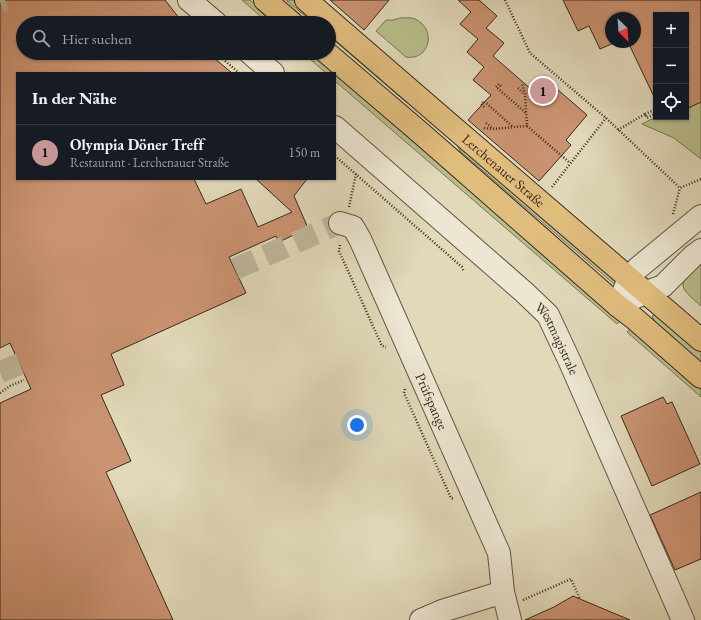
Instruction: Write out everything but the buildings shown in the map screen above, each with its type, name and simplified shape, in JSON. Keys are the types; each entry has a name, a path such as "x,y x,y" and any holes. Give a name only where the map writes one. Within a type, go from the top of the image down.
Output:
{"main road":[{"path":"265,0 284,16"},
{"name":"Lerchenauer Straße","path":"306,0 325,16"},
{"name":"Lerchenauer Straße","path":"336,26 701,340"},
{"name":"Lerchenauer Straße","path":"335,60 424,135 701,377"}],"street":[{"path":"189,0 208,16"},
{"path":"258,60 272,72"},
{"path":"424,135 439,115"},
{"name":"Westmagistrale","path":"336,128 548,314 683,620"},
{"path":"618,306 629,278 638,268 701,216"},
{"name":"Prüfspange","path":"340,223 353,227 360,239 496,546 499,554 504,592 510,620"},
{"path":"618,306 646,292 663,286 701,250"},
{"path":"421,620 442,611 504,592"}],"path":[{"path":"505,0 530,53 606,118 680,188"},
{"path":"224,60 238,72"},
{"path":"522,83 525,94 527,126 570,163"},
{"path":"502,86 499,84 496,87 526,113"},
{"path":"518,88 525,94"},
{"path":"484,107 481,104 484,101 514,127"},
{"path":"618,130 653,110"},
{"path":"645,114 647,118 653,115"},
{"path":"548,192 606,118"},
{"path":"486,123 492,129"},
{"path":"482,127 492,129 527,126"},
{"path":"336,157 462,267 464,272"},
{"path":"680,188 701,179"},
{"path":"672,216 680,188"},
{"path":"0,393 10,386 24,380"}],"green space":[{"path":"242,0 250,0 268,16 260,16"},
{"path":"286,0 293,0 312,16 305,16"},
{"path":"400,18 415,19 422,24 426,30 428,43 421,54 414,57 406,57 376,31 386,20"},
{"path":"336,37 410,101 407,103 336,42"},
{"path":"311,60 319,60 333,72 325,72"},
{"path":"336,75 620,321 617,324 336,82"},
{"path":"701,102 701,159 674,138 642,124 653,118 653,120 689,120 689,108"},
{"path":"456,142 617,281 614,284 460,151"},
{"path":"701,264 701,306 688,294 683,285 688,276"},
{"path":"657,314 701,352 701,369 660,332 652,316"},
{"path":"630,329 701,390 701,397 627,332"}],"tunnel":[{"path":"0,2 5,0"},
{"path":"235,269 340,223"},
{"path":"0,372 20,364"}],"place":[{"name":"Olympia Döner Treff","path":"543,91"}]}
